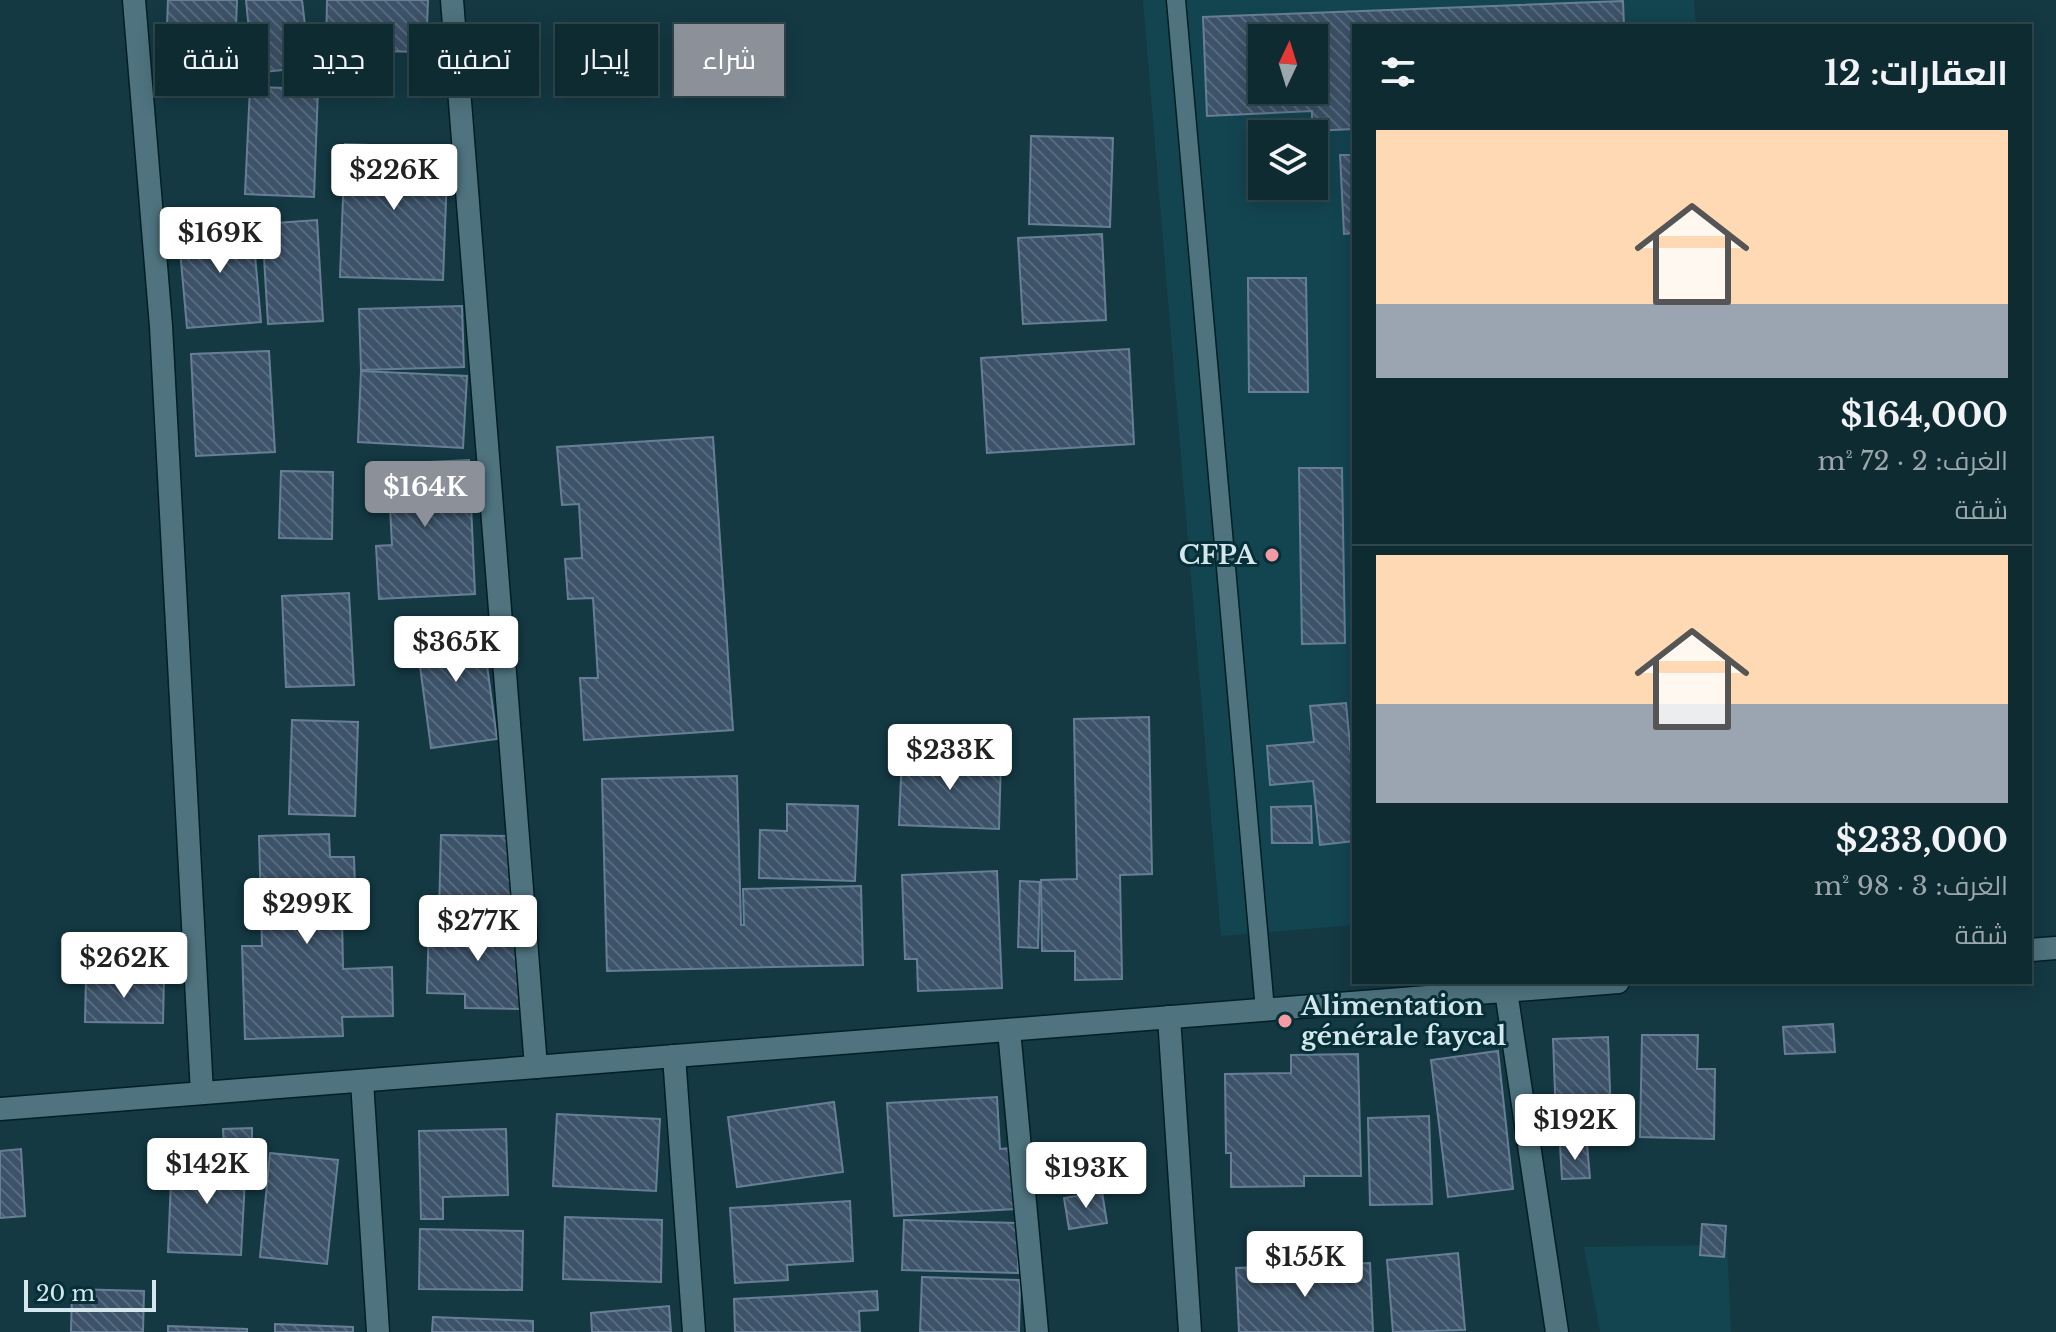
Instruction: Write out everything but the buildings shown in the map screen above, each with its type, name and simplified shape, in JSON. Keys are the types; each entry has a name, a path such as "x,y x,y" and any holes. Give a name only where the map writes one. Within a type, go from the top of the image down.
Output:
{"street":[{"path":"134,0 161,326 202,1093"},
{"path":"452,0 536,1067"},
{"path":"2032,950 2056,948"},
{"path":"0,1109 1593,984"},
{"path":"1506,991 1557,1332"},
{"path":"1169,1017 1190,1332"},
{"path":"1009,1030 1037,1332"},
{"path":"674,1056 694,1332"},
{"path":"362,1081 378,1332"}],"lane":[{"path":"1176,0 1265,1010"}],"shaded area":[{"name":"CFPA","path":"1143,0 1694,0 1696,24 1352,24 1352,925 1221,936"},
{"path":"1727,1245 1731,1332 1600,1332 1584,1247"}],"place":[{"name":"CFPA","path":"1272,555"},
{"name":"Alimentation générale faycal","path":"1285,1021"}]}
